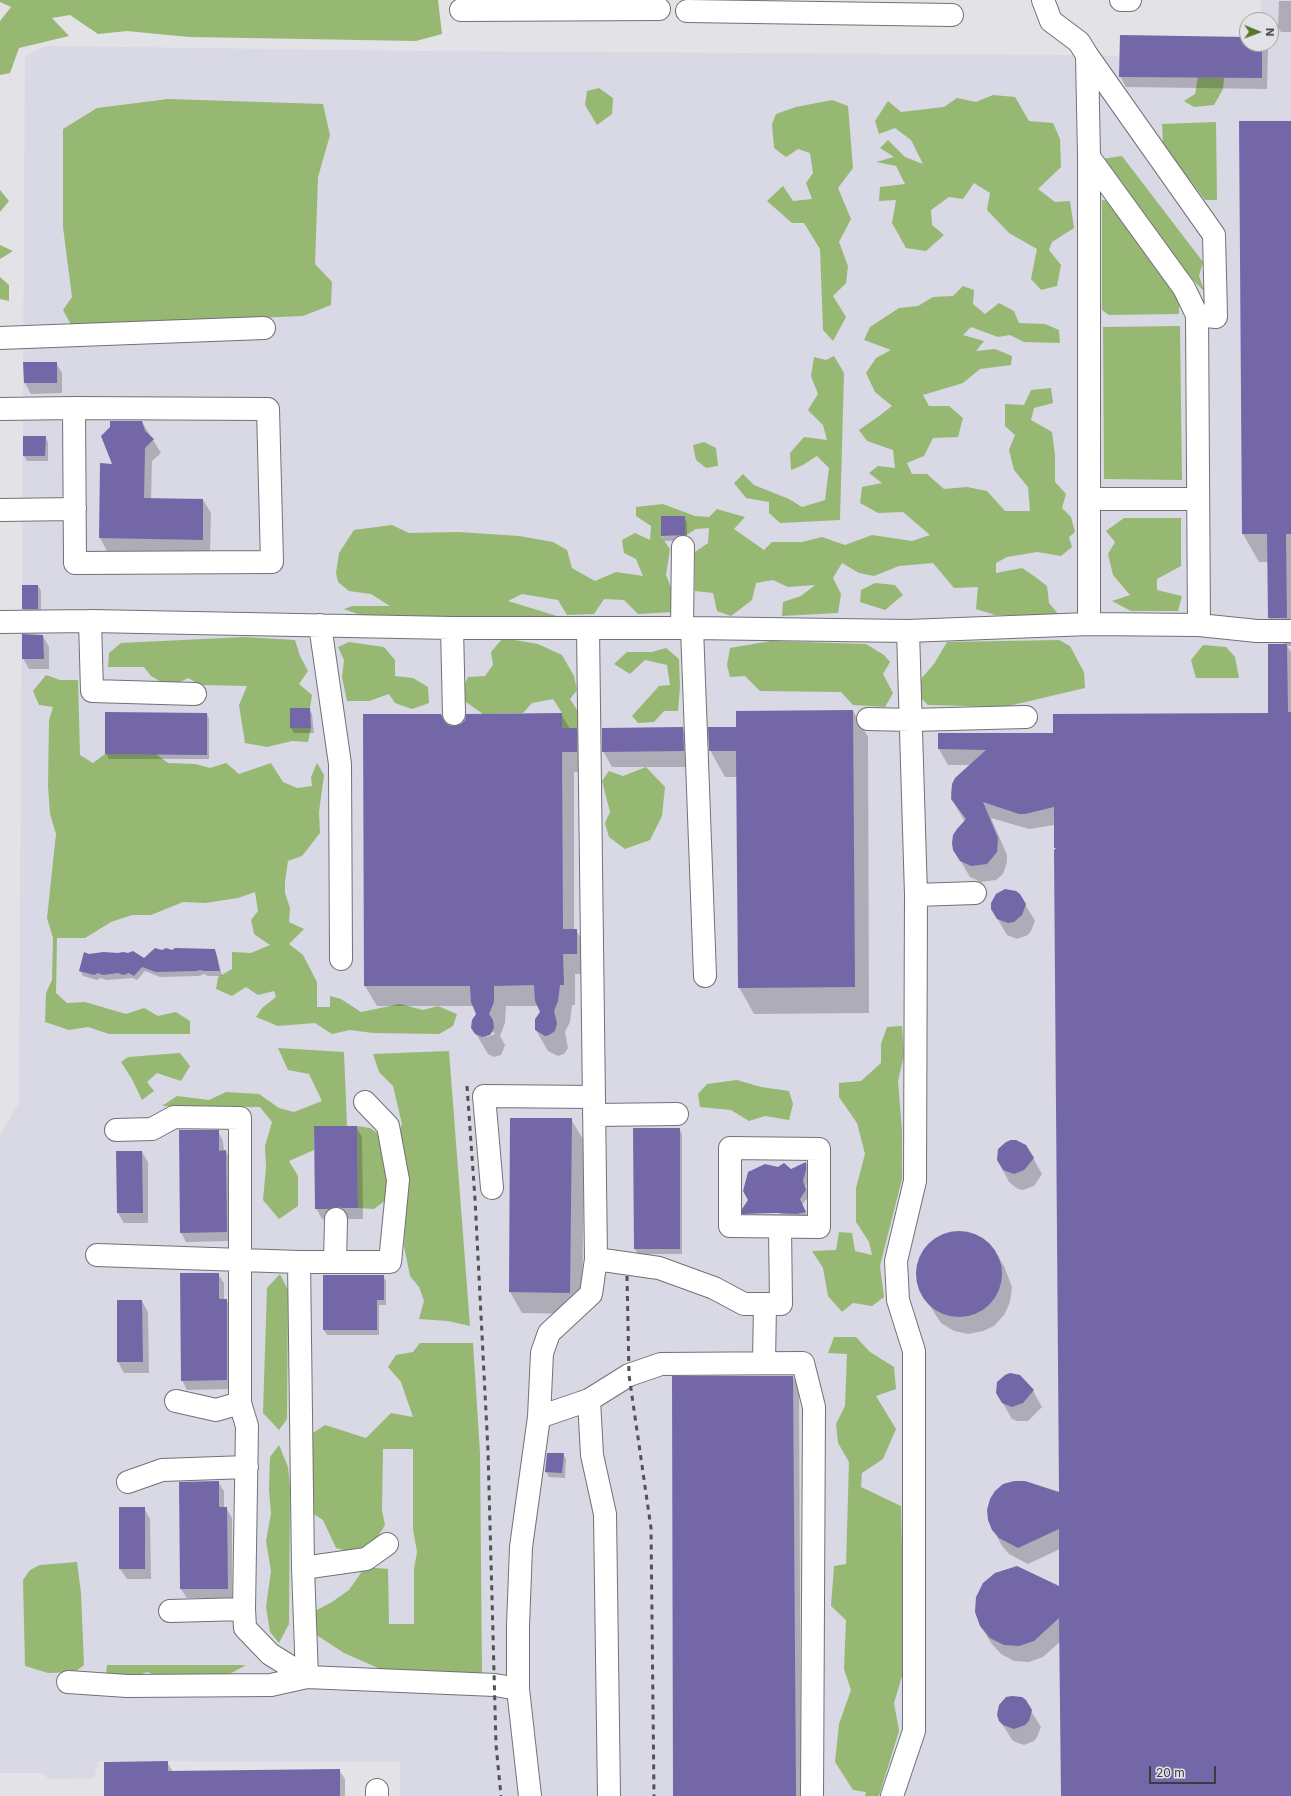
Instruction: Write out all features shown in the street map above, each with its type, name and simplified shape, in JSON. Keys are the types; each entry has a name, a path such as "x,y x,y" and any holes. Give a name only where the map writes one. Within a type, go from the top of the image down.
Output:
{"lane":[{"path":"1043,0 1051,21 1079,42 1214,236 1216,316 1197,315"},
{"path":"1121,0 1130,0"},
{"path":"461,10 560,5 659,9"},
{"path":"687,11 776,6 952,14"},
{"path":"1087,55 1089,157 1089,624"},
{"path":"1089,157 1184,288 1197,315 1199,625"},
{"path":"0,338 264,328"},
{"path":"0,409 74,408 268,409 272,562 75,563 74,408"},
{"path":"1089,499 1198,499"},
{"path":"0,510 75,509"},
{"path":"683,547 705,976"},
{"path":"0,622 90,621 452,628 687,628 908,631 1089,624 1199,625 1258,631 1291,631"},
{"path":"90,621 92,691 195,694"},
{"path":"320,625 340,764 341,959"},
{"path":"452,628 454,714"},
{"path":"530,1796 518,1689 518,1626 521,1547 539,1417 542,1353 549,1333 591,1294 596,1259 588,628"},
{"path":"892,1796 914,1731 914,1351 898,1300 896,1261 915,1181 916,895 908,631"},
{"path":"868,719 911,720 1026,717"},
{"path":"916,895 975,893"},
{"path":"492,1188 484,1096 677,1114"},
{"path":"97,1255 299,1262 390,1262 398,1180 388,1126 365,1102"},
{"path":"116,1130 152,1129 174,1117 240,1118 240,1403 248,1426 244,1609 245,1628 270,1654 307,1678"},
{"path":"730,1148 819,1149 819,1227 780,1226 730,1226 730,1148"},
{"path":"335,1262 336,1220"},
{"path":"596,1259 659,1268 714,1288 744,1304 781,1304 780,1226"},
{"path":"299,1262 303,1568 307,1678"},
{"path":"764,1363 765,1304"},
{"path":"539,1417 589,1400 629,1375 661,1364 803,1363 814,1407 812,1796"},
{"path":"589,1400 592,1455 605,1514 609,1796"},
{"path":"176,1401 216,1410 240,1403"},
{"path":"128,1482 162,1470 247,1467"},
{"path":"303,1568 366,1558 387,1544"},
{"path":"170,1611 244,1609"},
{"path":"68,1682 127,1686 271,1685 307,1678 494,1685 518,1689"}],"shaded area":[{"path":"1261,0 1291,0 1291,1796 400,1796 400,1762 99,1761 94,1778 49,1779 41,1773 0,1773 0,1135 19,1103 25,56 46,46 420,51 1119,56 1120,77 1261,78 1262,52 1279,52 1279,12 1262,12"}],"green space":[{"path":"0,0 438,0 442,34 416,41 189,37 127,31 98,34 70,15 52,18 69,36 19,48 10,73 0,75 0,21 11,7 0,2"},
{"path":"1198,77 1224,78 1223,89 1214,105 1194,107 1184,101 1195,94"},
{"path":"599,88 613,98 612,114 597,125 585,105 587,91"},
{"path":"993,95 1015,97 1029,121 1053,123 1060,139 1061,167 1038,189 1055,202 1070,201 1074,228 1052,242 1049,250 1061,265 1057,286 1041,290 1031,279 1037,249 1009,233 987,210 990,193 974,183 963,199 949,197 931,210 932,225 944,235 926,251 906,248 892,223 896,200 879,201 880,187 905,184 896,166 876,162 894,157 880,148 888,140 905,157 923,164 911,140 895,128 879,134 875,121 888,101 901,112 944,107 957,98 976,102"},
{"path":"168,99 323,104 330,135 318,177 315,264 332,282 331,305 303,316 72,326 63,310 72,297 63,227 63,129 97,108"},
{"path":"832,100 848,106 853,168 838,188 851,219 839,242 848,266 846,283 833,296 846,317 833,341 823,330 820,249 804,223 792,223 767,201 783,186 793,201 812,199 806,183 813,173 810,153 798,149 786,157 774,148 772,124 776,114 796,107"},
{"path":"1216,122 1217,200 1205,200 1163,145 1162,124"},
{"path":"1122,156 1203,262 1199,276 1205,292 1190,277 1101,159"},
{"path":"0,190 9,201 0,212"},
{"path":"1102,200 1111,201 1179,291 1179,314 1109,315 1102,310"},
{"path":"0,245 13,251 0,259"},
{"path":"0,277 9,285 9,301 0,299"},
{"path":"963,286 974,290 973,304 985,314 999,303 1014,311 1019,323 1045,324 1059,330 1060,343 1024,342 1010,335 998,337 971,327 963,335 984,341 976,351 995,349 1012,356 1011,365 980,369 963,383 923,395 929,406 949,406 963,418 958,437 933,438 924,456 907,463 912,474 927,474 944,489 967,487 987,491 1005,511 1030,511 1028,487 1014,470 1009,450 1015,435 1005,426 1005,404 1024,405 1031,390 1051,388 1053,403 1034,408 1031,420 1052,432 1055,455 1055,482 1066,494 1062,508 1071,517 1075,532 1069,537 1072,547 1061,556 1037,552 1007,557 996,563 996,573 1022,568 1034,576 1047,586 1049,603 1059,615 995,615 976,609 978,587 954,588 933,563 899,566 874,576 859,573 842,563 833,578 841,594 838,613 782,616 783,602 801,596 815,585 788,587 773,580 756,583 752,600 731,616 717,611 713,593 695,591 695,552 708,543 709,528 696,529 685,536 685,516 661,516 661,536 670,549 666,575 674,595 674,612 638,614 624,600 604,599 594,614 567,615 558,600 522,594 508,601 557,616 390,618 360,615 344,609 352,606 390,606 371,594 349,591 338,582 336,573 339,553 354,530 392,525 409,533 459,532 519,536 553,542 567,550 572,568 595,581 616,572 643,576 636,559 624,553 622,540 635,533 650,540 651,526 636,516 636,507 663,504 695,516 709,517 717,509 745,517 734,529 764,550 772,542 802,542 822,537 845,545 872,535 912,541 930,535 903,512 878,513 860,503 862,487 882,483 869,473 878,466 895,468 893,450 867,441 859,430 892,406 875,392 866,373 876,358 891,350 864,340 870,327 899,308 918,306 933,297 953,296"},
{"path":"1180,326 1182,480 1104,479 1103,327"},
{"path":"834,356 844,373 840,520 780,523 769,513 769,502 746,498 734,483 743,474 754,485 789,499 802,507 825,500 829,468 817,456 803,465 791,470 790,453 804,437 827,440 823,425 808,410 818,394 811,376 814,357 826,360"},
{"path":"704,442 716,448 718,466 706,468 696,460 693,445"},
{"path":"1124,518 1181,518 1181,566 1157,579 1157,590 1182,596 1178,611 1131,611 1112,601 1130,595 1113,575 1108,554 1115,542 1106,531"},
{"path":"875,583 895,585 903,595 885,610 860,602 861,590"},
{"path":"244,637 295,640 300,656 308,671 299,684 312,695 310,708 290,709 290,728 311,728 308,742 292,741 267,747 245,743 239,705 247,686 201,685 188,678 170,687 151,676 144,667 108,667 109,653 121,643"},
{"path":"503,638 538,644 562,655 574,676 577,690 570,699 577,710 581,728 562,728 562,713 553,699 532,703 523,713 483,714 466,702 462,691 468,677 485,676 493,665 491,652"},
{"path":"1059,640 1070,646 1084,672 1085,688 1004,707 928,705 921,698 920,680 934,664 947,642"},
{"path":"771,641 866,644 884,655 890,662 883,674 893,693 885,707 853,705 841,692 760,691 745,676 730,677 727,665 730,648"},
{"path":"349,642 384,647 395,660 395,676 413,678 428,687 429,703 412,709 395,703 389,694 369,701 347,701 342,677 344,660 338,647"},
{"path":"1203,645 1226,647 1235,657 1239,678 1196,678 1191,660"},
{"path":"666,648 679,659 680,687 678,711 664,711 654,722 638,723 632,716 659,686 670,685 667,665 645,660 630,674 614,664 627,652 652,652"},
{"path":"46,675 60,680 78,680 80,755 93,763 105,754 156,754 168,763 195,764 210,768 226,763 239,774 271,763 283,782 297,788 312,786 311,777 317,763 324,775 319,812 320,833 302,856 288,861 285,893 290,908 289,922 304,929 289,944 303,955 317,982 317,1007 330,1007 330,996 341,999 361,1012 400,1004 423,1010 438,1006 457,1014 453,1026 439,1034 373,1033 350,1030 332,1034 315,1023 278,1026 256,1017 262,1008 276,997 274,991 258,995 246,987 232,996 216,989 218,977 232,969 232,952 251,953 270,945 254,934 251,920 258,911 255,892 238,898 205,903 183,902 151,915 132,915 111,922 85,938 57,938 56,993 67,1003 85,1002 126,1014 144,1008 158,1016 176,1012 190,1021 190,1034 109,1034 88,1027 69,1030 45,1022 46,993 52,980 53,938 47,918 56,834 50,814 48,786 49,720 53,707 39,705 33,691"},
{"path":"646,767 665,787 662,816 650,840 625,849 609,837 605,823 610,812 602,781 609,771 623,776"},
{"path":"902,1026 904,1055 898,1081 902,1130 902,1179 880,1266 884,1297 872,1306 853,1303 842,1312 828,1296 823,1268 812,1251 836,1250 839,1232 852,1233 855,1251 872,1255 869,1242 856,1222 856,1188 865,1154 857,1123 839,1097 839,1083 861,1081 881,1063 881,1044 887,1027"},
{"path":"278,1048 344,1052 347,1126 314,1126 314,1150 289,1161 298,1176 298,1206 279,1219 263,1200 266,1167 265,1146 272,1122 260,1107 162,1106 177,1096 209,1100 226,1092 259,1094 279,1108 294,1112 322,1101 309,1074 288,1070"},
{"path":"449,1051 470,1326 448,1321 419,1319 424,1301 419,1287 410,1276 404,1246 406,1210 397,1139 402,1124 393,1086 379,1072 373,1054"},
{"path":"180,1053 190,1066 181,1081 157,1073 147,1082 154,1091 142,1100 132,1079 121,1062 128,1057"},
{"path":"737,1080 761,1087 789,1091 793,1104 789,1120 765,1116 749,1121 731,1110 700,1107 698,1094 707,1084"},
{"path":"357,1126 370,1128 383,1137 387,1170 386,1200 374,1209 358,1208"},
{"path":"280,1274 288,1290 287,1419 279,1430 263,1413 267,1288"},
{"path":"834,1337 856,1337 870,1352 894,1367 896,1389 876,1396 896,1429 883,1459 862,1473 861,1487 901,1506 905,1666 894,1703 899,1731 879,1796 865,1796 866,1792 853,1790 835,1762 839,1724 851,1690 844,1669 846,1620 831,1606 834,1566 846,1564 849,1462 838,1443 836,1424 845,1406 847,1354 828,1353"},
{"path":"420,1343 473,1343 480,1453 482,1674 387,1672 344,1653 315,1634 315,1611 332,1602 349,1590 365,1567 388,1569 389,1624 414,1624 414,1569 417,1552 413,1529 413,1449 383,1449 382,1510 385,1525 374,1543 352,1552 336,1548 323,1520 309,1511 310,1435 325,1425 366,1438 391,1413 413,1417 401,1382 388,1367 396,1355 413,1352"},
{"path":"279,1445 288,1467 290,1486 289,1624 279,1643 270,1632 266,1607 271,1571 266,1541 271,1514 269,1490 270,1457"},
{"path":"77,1562 81,1593 84,1665 75,1672 48,1673 25,1666 23,1580 30,1570 40,1565"},
{"path":"107,1665 246,1665 226,1676 161,1677 147,1672 131,1678 106,1675"}],"building":[{"path":"1120,35 1239,37 1239,52 1262,52 1262,78 1119,77"},
{"path":"1239,121 1291,121 1291,534 1286,534 1287,618 1268,618 1267,534 1242,534"},
{"path":"23,362 57,362 57,383 24,383"},
{"path":"110,421 142,421 145,431 154,439 145,448 144,498 203,499 203,540 99,538 100,463 112,464 101,436 110,427"},
{"path":"23,436 46,436 45,456 23,456"},
{"path":"661,516 685,516 685,535 661,536"},
{"path":"22,585 38,585 38,609 22,609"},
{"path":"22,634 43,635 44,659 22,659"},
{"path":"1268,644 1287,644 1288,712 1291,712 1291,1796 1061,1796 1059,1618 1034,1641 1019,1646 1004,1645 990,1638 980,1626 975,1612 976,1597 983,1583 995,1573 1017,1566 1059,1586 1059,1529 1018,1548 999,1538 992,1530 988,1520 987,1510 990,1499 995,1491 1003,1484 1014,1481 1025,1481 1059,1492 1054,850 1057,848 1054,848 1054,807 1019,814 983,802 998,838 997,852 987,864 971,866 960,861 953,850 953,835 966,819 951,799 952,784 955,778 986,750 938,749 938,733 1053,733 1053,714 1268,713"},
{"path":"290,708 310,708 311,728 290,728"},
{"path":"853,710 855,987 738,988 736,751 709,751 708,727 736,727 736,711"},
{"path":"105,712 207,713 207,755 105,754"},
{"path":"562,713 562,728 577,728 577,752 562,752 563,929 577,929 577,954 563,954 564,985 560,985 558,1001 554,1011 557,1023 555,1031 545,1036 535,1030 535,1019 540,1012 535,1001 534,985 494,986 494,1002 489,1014 493,1020 494,1028 490,1035 482,1037 475,1034 471,1028 472,1020 476,1014 471,1002 470,986 364,986 363,714 441,714 444,721 448,725 454,726 461,724 465,720 466,714"},
{"path":"683,727 684,751 602,752 602,728"},
{"path":"1005,889 1016,891 1020,894 1026,904 1022,915 1014,922 1008,923 997,919 991,909 991,903 996,894"},
{"path":"155,948 162,950 166,948 172,950 175,948 215,949 220,971 200,970 156,972 142,967 134,976 129,973 123,975 118,973 103,975 98,973 94,975 79,971 84,952 89,954 103,952 128,953 133,951 144,958"},
{"path":"510,1118 572,1118 570,1293 509,1292"},
{"path":"314,1126 357,1126 358,1208 336,1207 329,1209 315,1209"},
{"path":"633,1128 680,1128 680,1249 634,1249"},
{"path":"179,1130 219,1130 219,1151 226,1150 227,1232 180,1233"},
{"path":"1016,1140 1026,1145 1034,1158 1024,1170 1014,1174 1003,1170 997,1160 998,1149 1006,1142"},
{"path":"116,1151 142,1151 143,1213 117,1213"},
{"path":"806,1162 806,1170 803,1181 806,1190 800,1199 806,1212 797,1214 742,1214 742,1209 748,1200 743,1191 748,1172 765,1164 778,1167 784,1163 791,1169"},
{"path":"959,1231 976,1234 983,1238 995,1250 999,1257 1002,1274 999,1291 995,1298 983,1310 976,1314 959,1317 942,1314 935,1310 923,1298 919,1291 916,1274 919,1257 923,1250 935,1238 942,1234"},
{"path":"180,1273 219,1273 219,1299 227,1299 227,1380 181,1381"},
{"path":"323,1275 384,1275 384,1300 377,1300 377,1330 323,1330"},
{"path":"117,1300 142,1300 143,1362 117,1362"},
{"path":"1010,1373 1020,1375 1034,1390 1023,1403 1012,1407 1002,1403 996,1393 997,1382 1005,1375"},
{"path":"672,1376 793,1376 796,1796 673,1796"},
{"path":"547,1453 564,1453 562,1473 545,1472"},
{"path":"219,1481 219,1507 227,1507 228,1589 180,1589 179,1482"},
{"path":"119,1507 145,1507 145,1569 119,1569"},
{"path":"1006,1697 1022,1697 1026,1700 1032,1710 1029,1721 1025,1725 1014,1729 1003,1725 999,1721 997,1715 999,1705"},
{"path":"168,1761 168,1771 340,1769 340,1796 104,1796 104,1762"}],"railway":[{"path":"467,1086 475,1199 488,1451 496,1745 501,1796"},
{"path":"627,1276 629,1375 651,1528 654,1796"}]}
